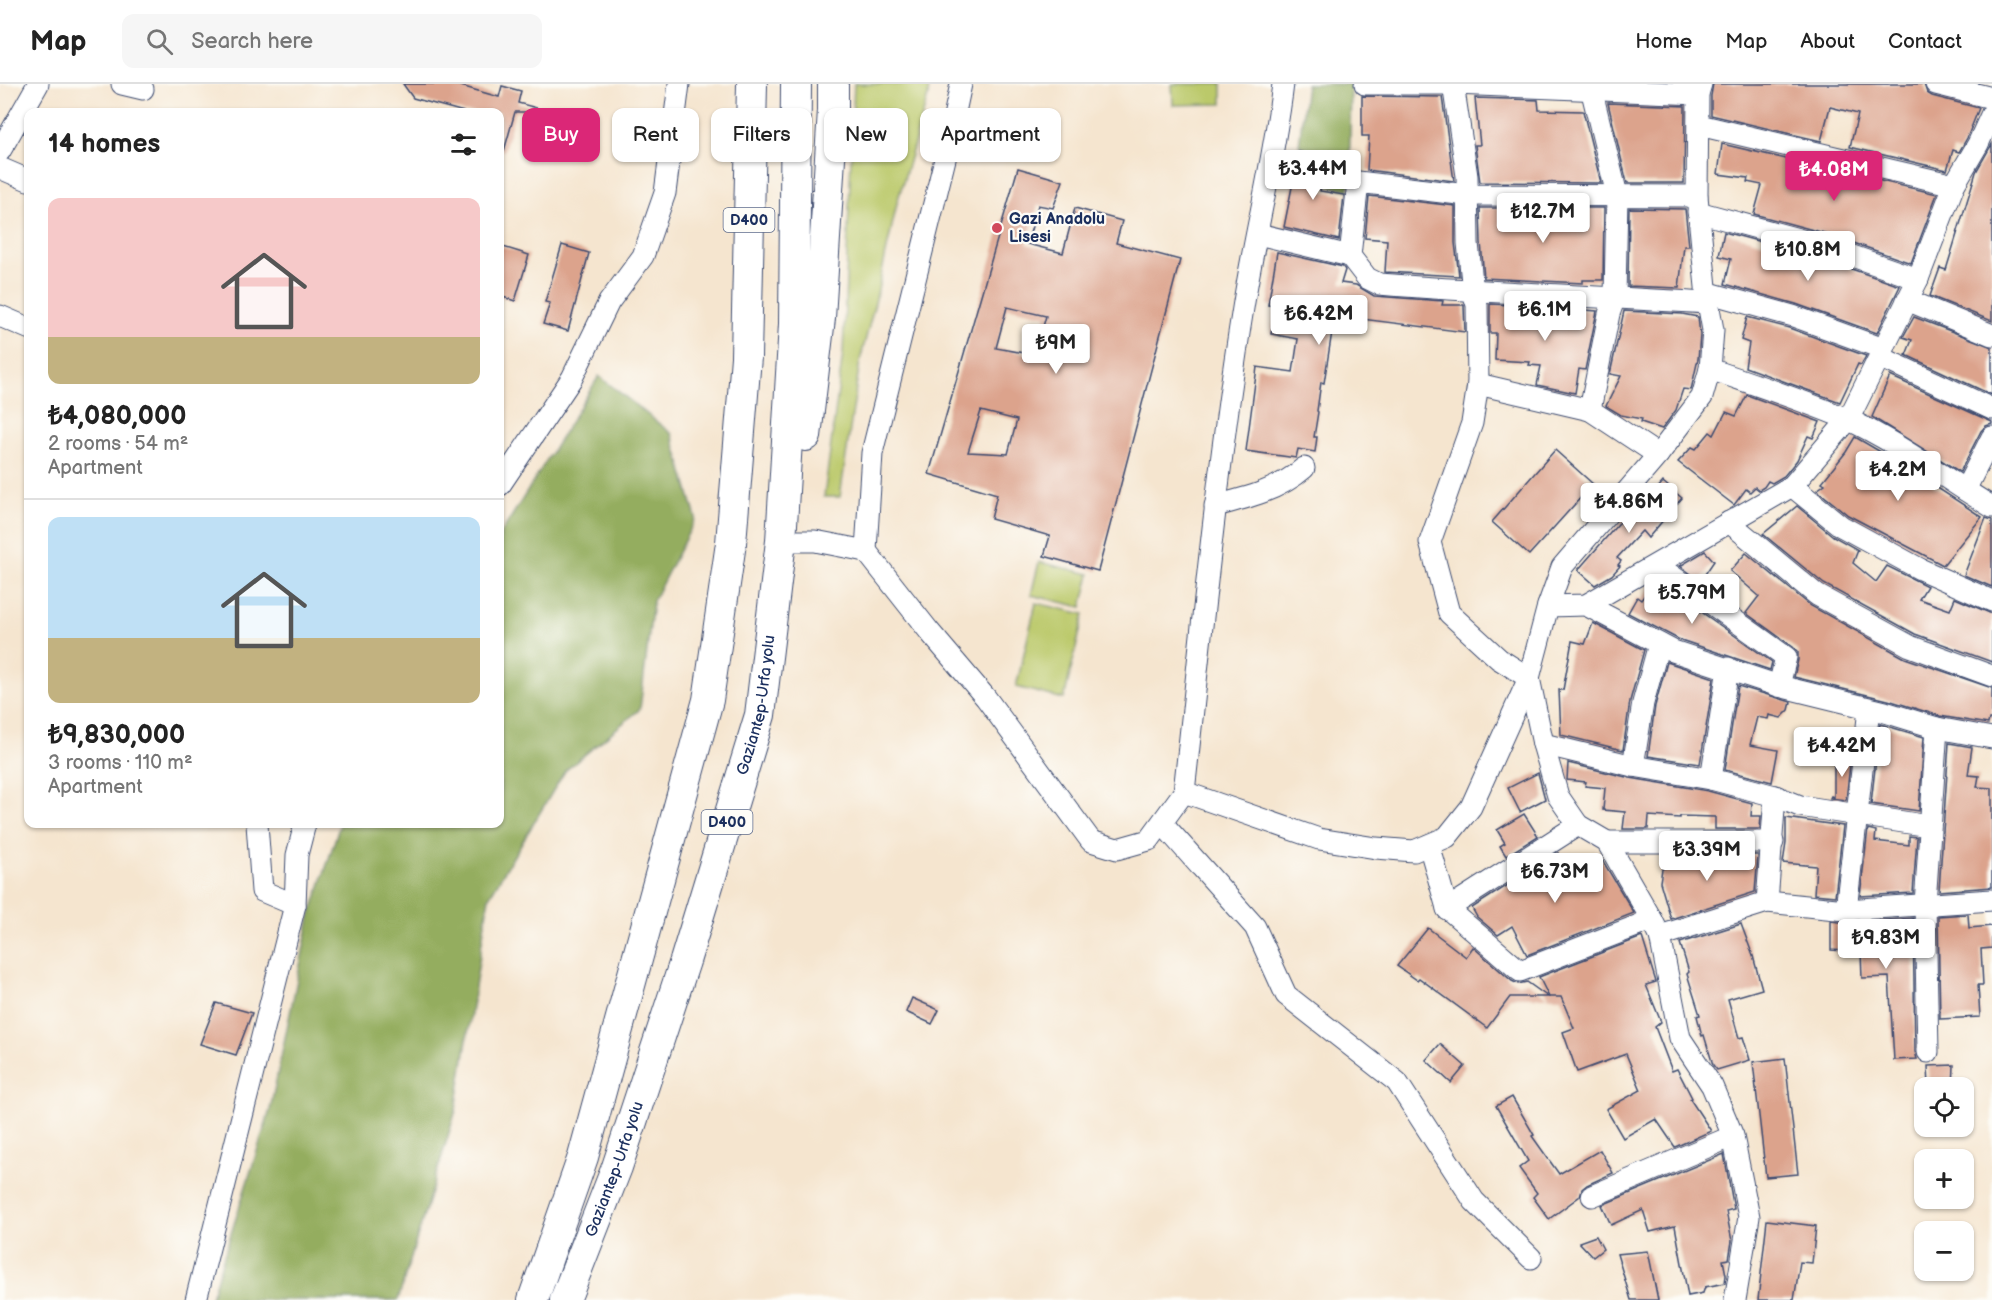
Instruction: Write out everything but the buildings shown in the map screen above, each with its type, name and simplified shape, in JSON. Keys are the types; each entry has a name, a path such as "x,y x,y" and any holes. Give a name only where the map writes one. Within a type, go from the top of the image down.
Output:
{"highway":[{"name":"Gaziantep-Urfa yolu","path":"533,1300 583,1157 708,700 731,543 746,357 752,84"},
{"name":"Gaziantep-Urfa yolu","path":"565,1300 617,1167 685,961 760,716 781,541 794,324 796,84"},
{"path":"781,541 805,438 820,318 833,84"}],"street":[{"path":"24,108 38,84"},
{"path":"122,84 143,89"},
{"path":"504,479 572,378 609,302 643,256 665,193 679,84"},
{"path":"866,551 872,453 945,159 961,84"},
{"path":"781,541 815,541 866,551 928,631 986,698 1091,841 1117,849 1149,840 1184,792 1215,506 1244,306 1277,134 1283,84"},
{"path":"1184,792 1319,839 1376,849 1414,850 1447,837 1471,807 1529,678 1548,606 1562,567 1658,455 1702,397 1710,369 1713,330 1707,297 1698,204 1700,89 1365,84"},
{"path":"1452,84 1467,176 1468,243 1473,292 1477,305 1478,384 1472,423 1430,542 1449,613 1499,659 1529,678 1543,744 1558,796 1578,825 1607,842 1656,928 1680,1038 1712,1086 1733,1136 1749,1217 1735,1300"},
{"path":"1936,84 1992,98"},
{"path":"1590,87 1617,195 1615,297 1609,314 1590,410"},
{"path":"0,151 24,109"},
{"path":"1548,606 1586,605 1792,486 1848,420 1918,279 1954,185 1985,146 1992,113"},
{"path":"1699,125 1954,185"},
{"path":"0,168 24,178"},
{"path":"1350,256 1358,182 1467,195 1617,195 1698,204 1918,279"},
{"path":"1258,234 1350,256 1367,278 1379,284 1473,292 1615,297 1707,297 1793,315 1882,353 1992,409"},
{"path":"1907,300 1992,335"},
{"path":"0,316 24,326"},
{"path":"1710,369 1848,420 1913,454 1992,507"},
{"path":"1478,384 1590,410 1658,455"},
{"path":"1965,490 1992,437"},
{"path":"1215,506 1253,496 1291,479 1304,468"},
{"path":"1792,486 1841,526 1920,569 1992,601"},
{"path":"1729,522 1817,595 1910,646 1992,676"},
{"path":"1657,565 1786,657 1779,686"},
{"path":"1586,605 1673,651 1779,686 1937,728 1992,738"},
{"path":"1634,766 1643,703 1659,644"},
{"path":"1711,779 1728,668"},
{"path":"1846,910 1869,709"},
{"path":"1928,1052 1925,904 1937,728"},
{"path":"1543,744 1634,766 1711,779 1775,796 1800,806 1929,826"},
{"path":"1767,903 1775,796"},
{"path":"1162,824 1200,866"},
{"path":"1162,824 1255,927 1286,995 1397,1082 1474,1201 1531,1258"},
{"path":"1447,909 1578,825"},
{"path":"257,828 262,891 295,905"},
{"path":"196,1300 295,905 297,855 304,828"},
{"path":"1607,842 1773,842"},
{"path":"1429,844 1447,909 1521,971 1656,928 1767,903 1846,910 1992,900"},
{"path":"1592,1196 1733,1136"}],"green space":[{"path":"854,84 929,84 925,108 920,108 920,124 897,203 860,361 840,497 824,497 843,353 851,162 908,162 908,108 853,108"},
{"path":"1172,84 1222,84 1222,104 1173,105"},
{"path":"1306,84 1351,84 1349,190 1328,186 1333,156 1299,146"},
{"path":"599,376 672,434 696,518 653,601 640,709 565,771 489,897 456,1110 398,1300 210,1300 270,1110 310,917 339,828 504,828 504,529"},
{"path":"1039,562 1090,574 1082,607 1031,595"},
{"path":"1036,603 1084,614 1064,699 1016,687"}],"place":[{"name":"Gazi Anadolu Lisesi","path":"997,228"}]}
